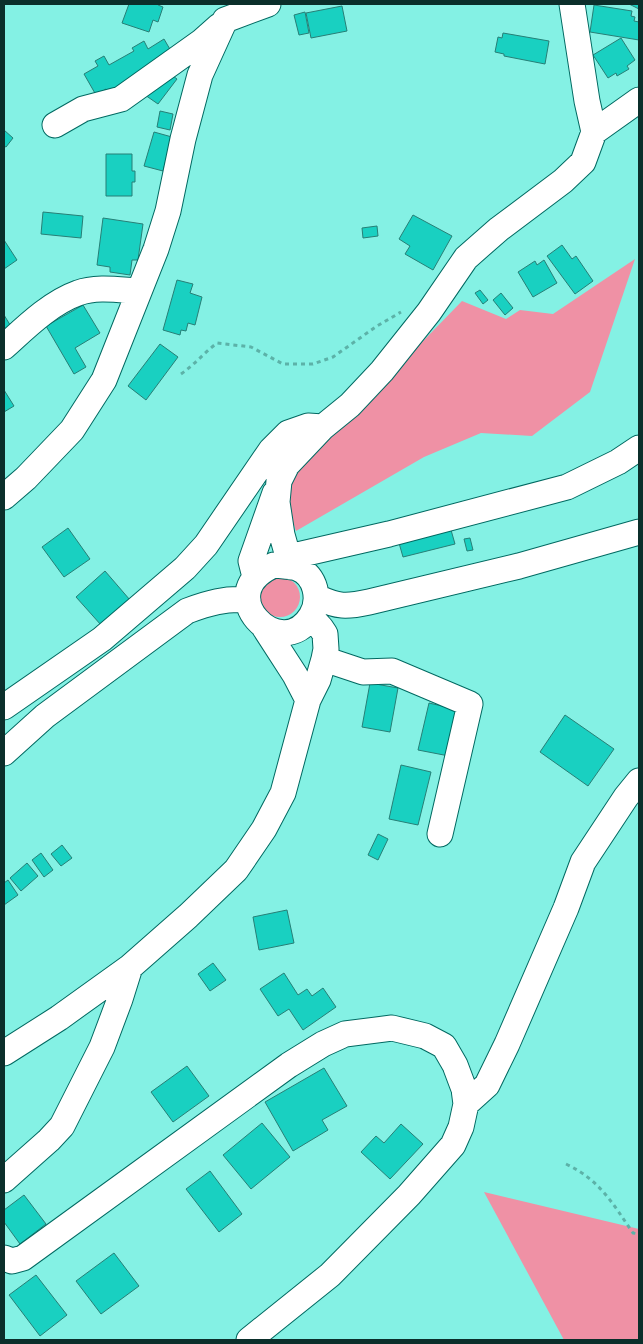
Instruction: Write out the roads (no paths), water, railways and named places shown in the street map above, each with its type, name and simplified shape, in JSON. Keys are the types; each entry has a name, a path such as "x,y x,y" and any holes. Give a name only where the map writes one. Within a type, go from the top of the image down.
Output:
{"street":[{"path":"55,125 83,109 121,99 201,42 225,12 268,4"},
{"path":"308,700 295,675 264,627 250,611 251,561 279,481 288,465 323,427 350,405 382,371 436,302 466,258 583,162 594,132 585,93 572,4"},
{"path":"4,497 26,478 72,430 104,380 156,249 168,211 183,139 200,75 225,12"},
{"path":"594,132 639,100"},
{"path":"4,347 44,312 78,293 92,290 139,291"},
{"path":"4,707 102,639 185,568 211,537 271,450 288,433 308,426 323,427"},
{"path":"4,753 45,716 187,611 251,589 263,569 567,487 618,462 639,448"},
{"path":"4,1053 59,1018 130,967 188,916 236,870 264,829 283,792 308,700 318,680 326,649 325,634 314,607 315,587 306,574 290,562 282,535 277,502 279,481"},
{"path":"314,607 336,605 347,607 369,602 519,566 639,532"},
{"path":"264,627 284,632 294,630 303,625 314,607"},
{"path":"324,659 362,672 392,671 470,704 440,834"},
{"path":"4,738 45,716"},
{"path":"466,1104 487,1085 507,1044 566,908 583,862 626,797 639,781"},
{"path":"4,1180 62,1126 102,1047 130,967"},
{"path":"4,1258 12,1262 22,1258 289,1064 323,1044 345,1034 392,1028 425,1036 444,1046 455,1065 464,1089 466,1104 461,1127 454,1145 409,1195 330,1275 249,1340"}]}
